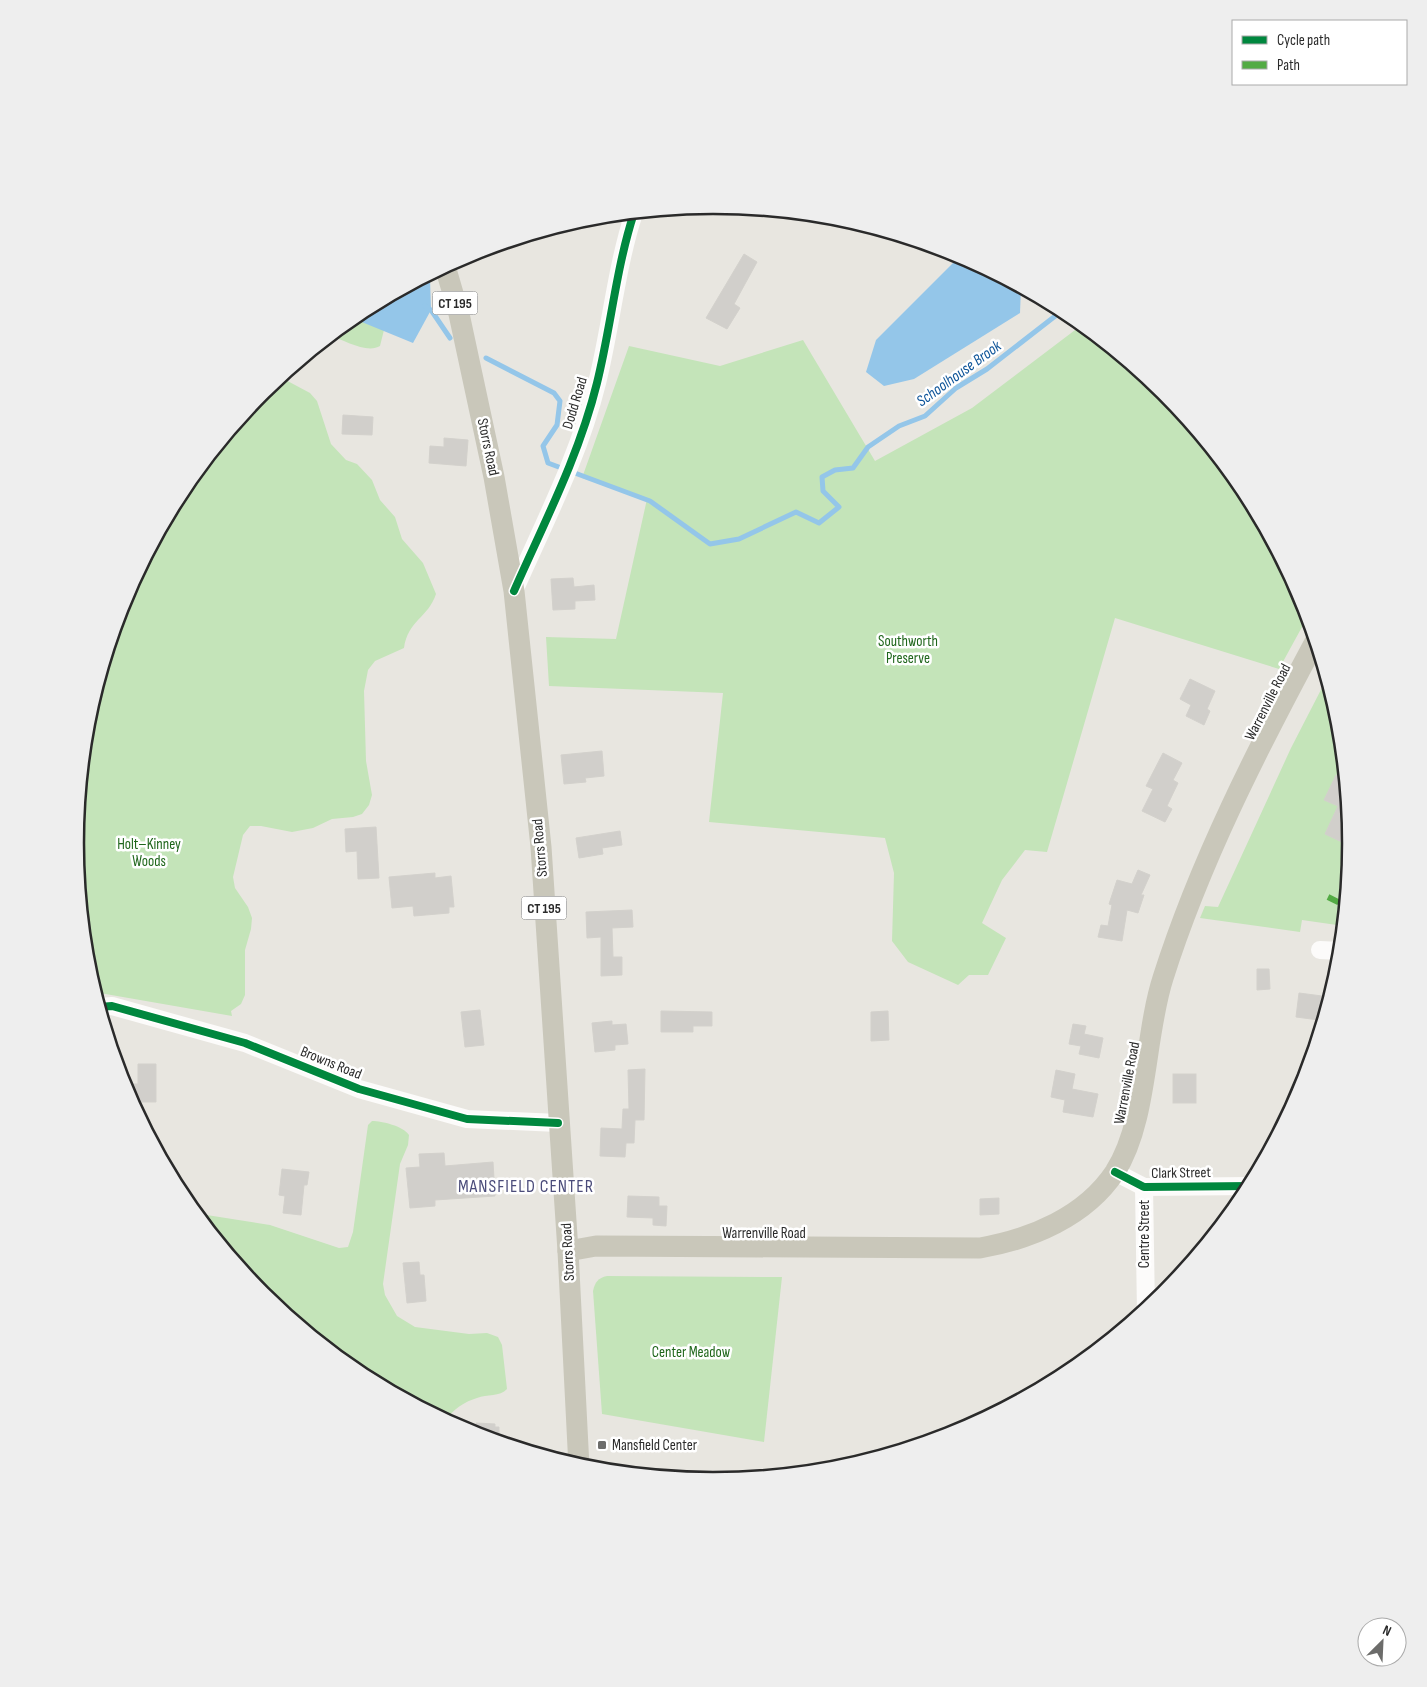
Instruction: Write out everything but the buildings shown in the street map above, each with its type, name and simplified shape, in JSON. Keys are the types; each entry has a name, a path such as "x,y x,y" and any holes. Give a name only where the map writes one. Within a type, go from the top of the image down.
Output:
{"main road":[{"name":"Storrs Road","path":"448,273 466,347 494,478 514,591 541,847 568,1251 579,1458"},
{"name":"Warrenville Road","path":"568,1251 596,1246 980,1248 1026,1238 1072,1213 1092,1197 1115,1172 1128,1141 1138,1109 1154,1013 1174,944 1238,795 1312,648"}],"street":[{"name":"Dodd Road","path":"514,591 562,484 596,384 626,239 632,219"},
{"path":"1320,950 1334,951"},
{"name":"Browns Road","path":"105,1007 112,1006 245,1043 359,1090 466,1119 558,1123"},
{"name":"Clark Street","path":"1115,1172 1144,1187 1241,1186"},
{"name":"Centre Street","path":"1144,1187 1146,1301"}],"green space":[{"path":"363,321 384,330 380,346 369,348 356,346 338,339"},
{"name":"Southworth Preserve","path":"1076,329 1129,370 1159,398 1213,460 1259,529 1278,565 1303,624 1279,669 1115,618 1047,852 1025,850 1002,880 982,923 1006,938 988,975 969,975 958,985 908,962 892,941 894,873 885,838 709,822 723,693 549,686 546,637 616,639 647,499 582,478 629,346 720,366 803,340 875,461 972,408"},
{"name":"Holt–Kinney Woods","path":"287,381 310,393 317,401 331,444 346,460 357,464 372,480 380,500 395,517 402,539 423,563 436,594 428,609 410,631 404,648 375,661 368,670 364,691 366,761 372,795 369,805 362,814 332,819 313,828 292,832 261,826 250,826 243,835 233,877 235,888 248,907 252,918 245,950 245,995 241,1004 231,1011 232,1016 102,993 89,926 85,885 85,802 89,761 105,681 117,641 149,565 168,529 214,460 240,428"},
{"path":"1323,686 1338,761 1342,802 1342,885 1338,925 1302,920 1300,932 1200,918 1205,906 1218,907 1291,748"},
{"path":"372,1121 387,1123 409,1135 408,1145 400,1164 383,1284 385,1295 397,1316 415,1327 469,1334 487,1333 498,1337 502,1345 507,1389 501,1393 473,1399 450,1415 399,1389 364,1367 298,1317 240,1259 205,1215 270,1225 339,1248 348,1247 353,1232 368,1125"},
{"name":"Center Meadow","path":"607,1276 782,1277 764,1442 602,1414 593,1291 597,1281"}],"water":[{"path":"954,262 1021,294 1020,313 914,379 884,386 866,372 876,340"},
{"path":"430,282 431,310 413,343 361,322 399,298"}],"waterway":[{"name":"Schoolhouse Brook","path":"425,306 431,310 450,338"},
{"name":"Schoolhouse Brook","path":"486,358 554,393 560,401 557,425 543,446 548,463 650,501 710,544 739,539 796,512 819,523 839,507 823,491 822,477 835,470 853,468 868,447 899,426 925,416 956,388 987,369 1056,316"}],"marked path":[{"path":"1328,897 1340,903"}],"cycle path":[{"path":"514,591 581,437 602,362 618,276 632,219"},
{"path":"105,1007 112,1006 245,1043 359,1089 467,1119 558,1123"},
{"path":"1115,1172 1144,1187 1241,1186"}],"place":[{"name":"Mansfield Center","path":"602,1445"}],"district":[{"name":"MANSFIELD CENTER","path":"526,1186"}]}
